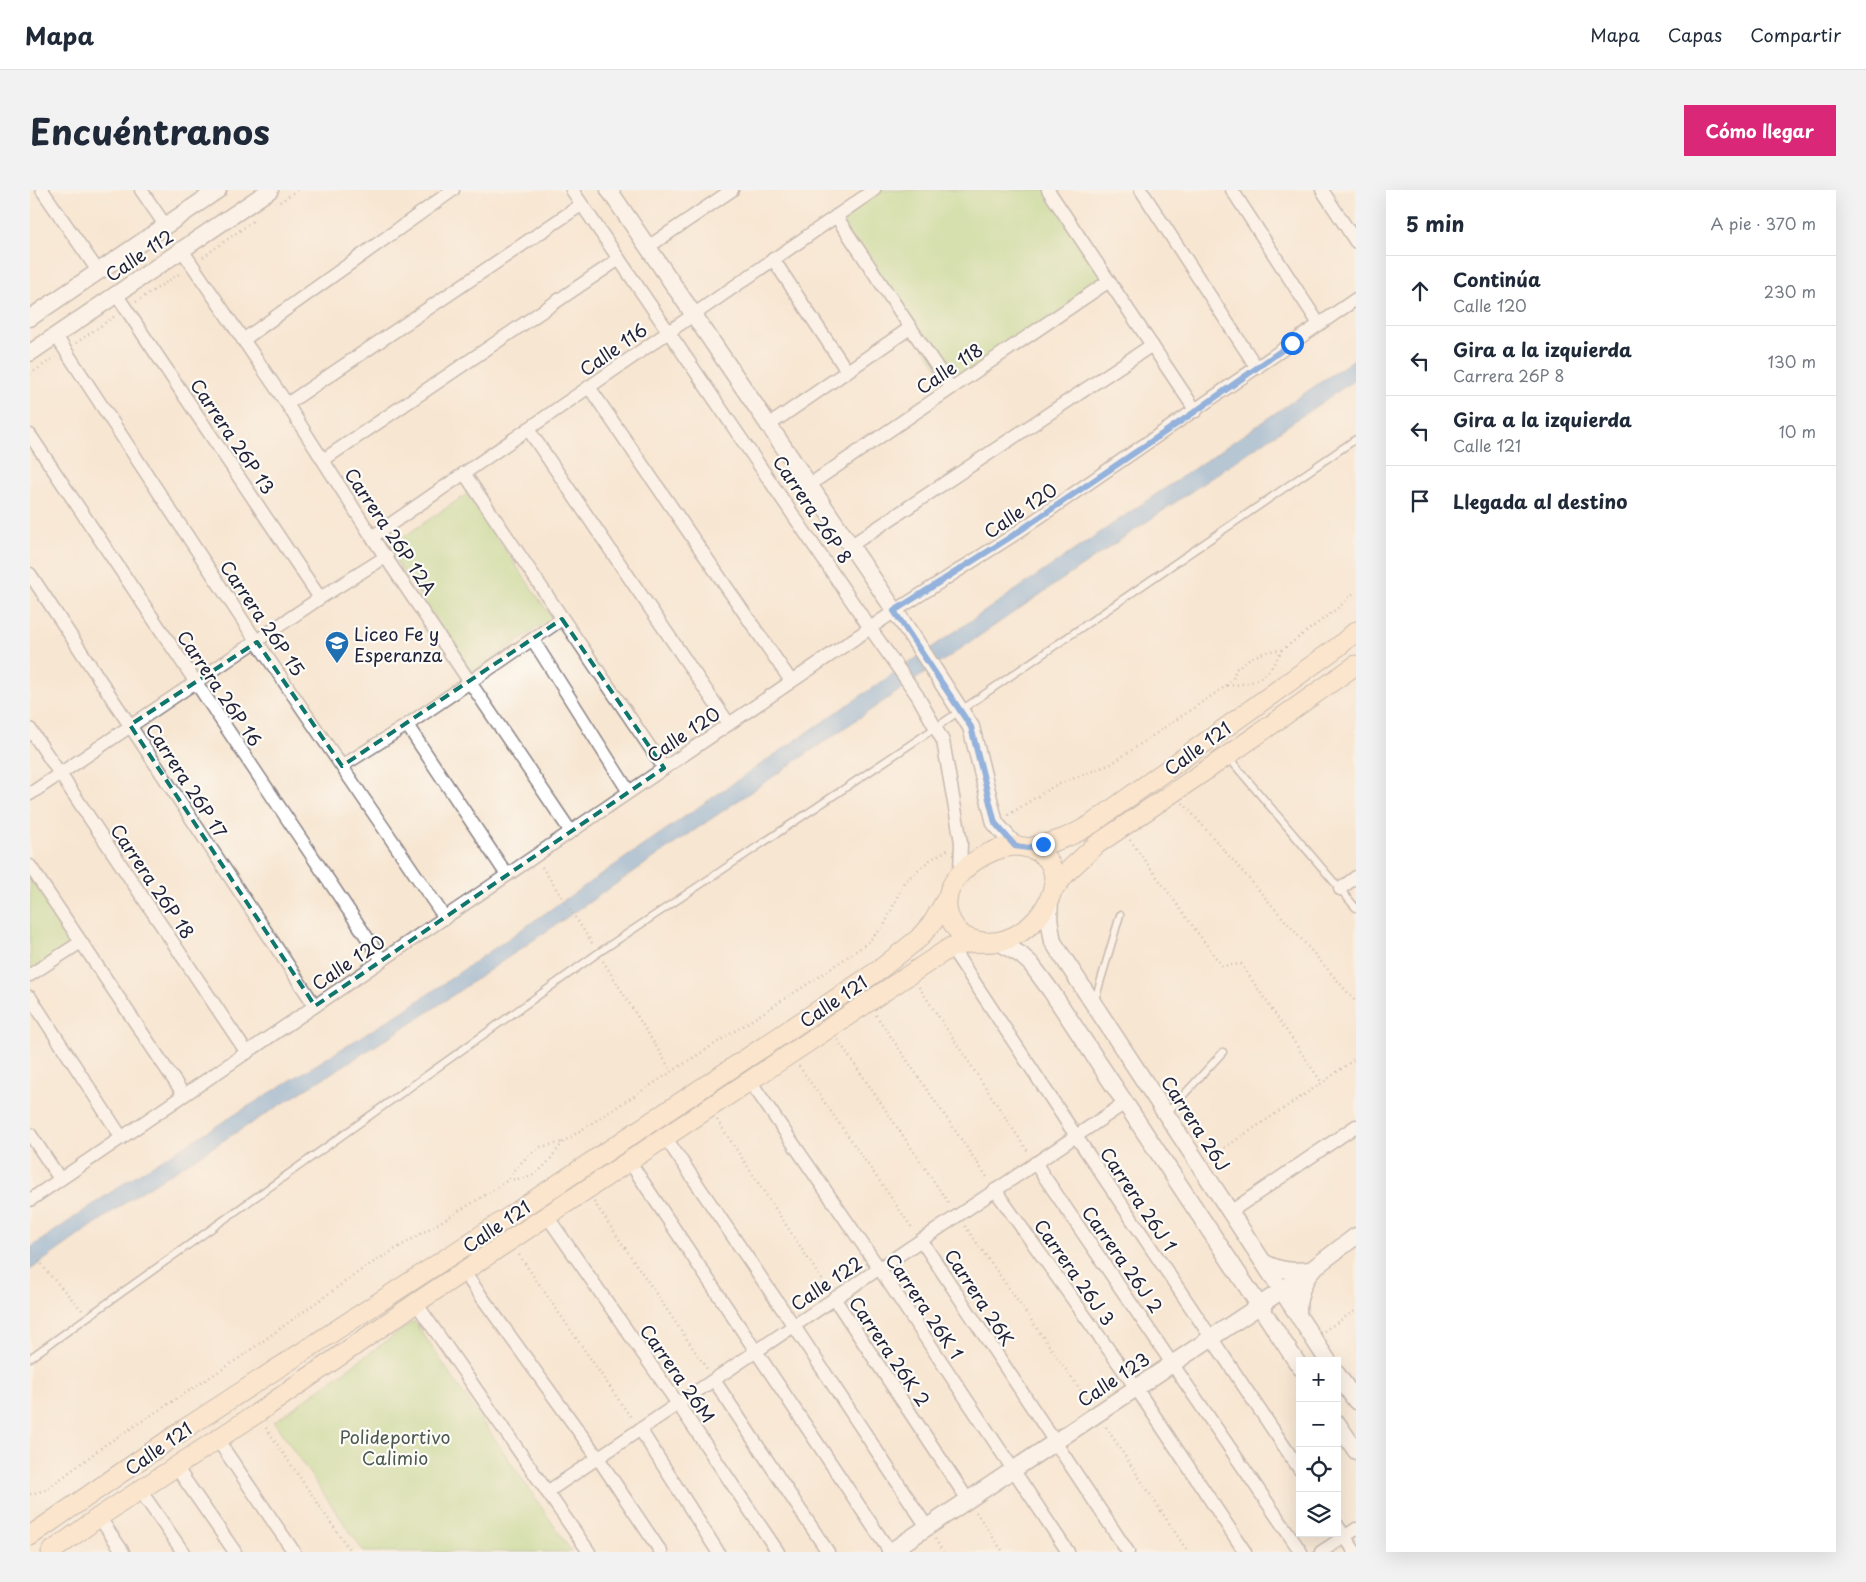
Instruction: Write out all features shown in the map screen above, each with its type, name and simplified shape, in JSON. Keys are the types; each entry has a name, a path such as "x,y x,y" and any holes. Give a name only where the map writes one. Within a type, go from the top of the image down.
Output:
{"main road":[{"name":"Calle 121","path":"1021,847 1057,842 1077,834 1339,646 1356,631"},
{"name":"Calle 121","path":"1052,895 1074,865 1096,845 1356,665"},
{"path":"1021,847 1039,852 1050,864 1054,881 1052,895 1040,916 1018,934 991,942 969,938 954,927 947,911 946,898 951,887 960,874 982,856 1002,848 1021,847"},
{"name":"Calle 121","path":"30,1536 186,1428 462,1248 878,970 918,939 933,922 946,898"},
{"name":"Calle 121","path":"51,1552 99,1517 256,1414 463,1271 952,947 969,943 991,942"}],"street":[{"path":"42,190 98,271"},
{"path":"141,190 165,225"},
{"name":"Calle 112","path":"32,313 218,190"},
{"name":"Calle 112","path":"30,353 270,190"},
{"path":"242,340 453,190"},
{"name":"Carrera 26P 8","path":"572,190 917,695 943,741 961,842 960,874"},
{"name":"Carrera 26P 8","path":"609,190 961,710 971,727 995,823 1021,847"},
{"path":"648,247 732,190"},
{"name":"Calle 116","path":"372,536 874,190"},
{"path":"1048,190 1196,411"},
{"path":"1141,190 1257,368"},
{"path":"1232,190 1319,324"},
{"path":"1322,190 1356,242"},
{"path":"287,404 581,205"},
{"path":"836,216 951,388"},
{"name":"Carrera 26P 12A","path":"182,250 287,404 372,536 571,832"},
{"path":"323,460 619,259"},
{"path":"773,260 847,371"},
{"name":"Calle 118","path":"809,485 1109,281"},
{"name":"Carrera 26P 13","path":"116,294 320,598"},
{"name":"Calle 120","path":"30,1200 894,611 1009,538 1356,300"},
{"path":"769,425 910,328"},
{"name":"Carrera 26P 15","path":"56,336 257,642 445,918"},
{"path":"850,546 1152,345"},
{"path":"589,387 792,681"},
{"path":"528,429 730,724"},
{"name":"Carrera 26P 16","path":"30,435 382,960"},
{"path":"464,473 664,768"},
{"path":"30,794 320,598 387,556"},
{"name":"Carrera 26P 17","path":"30,574 315,1006"},
{"path":"342,766 407,725 470,680 562,619"},
{"path":"533,640 629,792"},
{"path":"407,725 507,875"},
{"name":"Carrera 26P 18","path":"30,729 246,1052"},
{"path":"30,866 184,1095"},
{"path":"1340,889 1356,877"},
{"name":"Carrera 26J","path":"1052,895 1049,918 1053,942 1325,1357"},
{"path":"30,975 81,942"},
{"path":"991,942 1021,955 1031,964 1051,991 1296,1361"},
{"name":"Carrera 26J 1","path":"952,947 1210,1338 1296,1464"},
{"path":"30,997 122,1138"},
{"name":"Carrera 26K 1","path":"750,1081 879,1268 1068,1552"},
{"name":"Calle 122","path":"547,1492 1124,1103"},
{"path":"1230,1212 1356,1126"},
{"path":"30,1134 60,1180"},
{"path":"665,1137 794,1326 927,1527"},
{"path":"629,1161 890,1552"},
{"name":"Carrera 26J 2","path":"1035,1163 1301,1552"},
{"name":"Carrera 26J 3","path":"996,1190 1136,1388 1245,1552"},
{"name":"Carrera 26M","path":"547,1216 778,1552"},
{"name":"Calle 123","path":"890,1552 1259,1306 1312,1270 1356,1236"},
{"name":"Carrera 26K","path":"921,1240 1128,1552"},
{"path":"1263,1262 1272,1267 1288,1271 1312,1270"},
{"path":"1298,1316 1299,1297 1302,1287 1312,1270"},
{"path":"463,1271 598,1458 660,1552"},
{"path":"1231,1324 1241,1306 1243,1296 1241,1277"},
{"name":"Carrera 26K 2","path":"834,1298 968,1500"},
{"path":"416,1303 589,1552"},
{"path":"1231,1324 1250,1320 1266,1324 1276,1332"},
{"path":"714,1380 828,1552"},
{"path":"1341,1380 1356,1401"},
{"path":"640,1429 718,1552"},
{"path":"1341,1429 1356,1450"},
{"path":"217,1439 294,1552"},
{"path":"176,1466 235,1552"},
{"path":"140,1490 183,1552"},
{"path":"99,1517 123,1552"},
{"path":"1355,1552 1341,1531 1356,1528"},
{"path":"1321,1552 1335,1537"}],"lane":[{"path":"30,1358 598,953 935,728 1356,439"},
{"path":"1227,756 1356,908"},
{"path":"1094,1005 1120,915"},
{"path":"1166,1114 1223,1052"}],"path":[{"path":"273,207 297,190"},
{"path":"30,374 257,219"},
{"path":"1226,686 1249,683 1258,679 1270,670 1282,650 1339,607 1356,591"},
{"path":"995,823 1054,786 1111,764 1226,686 1233,678 1236,669 1250,658 1269,651 1282,650"},
{"path":"1174,792 1356,1002"},
{"path":"1130,838 1222,966 1241,964 1322,1083"},
{"path":"508,1180 513,1171 530,1154 541,1147 563,1142 866,944 884,926 904,882 930,860 961,842"},
{"path":"535,856 580,922 672,1072"},
{"path":"918,985 1035,1163"},
{"path":"875,1014 996,1190"},
{"path":"838,1039 957,1215 1097,1414 1188,1552"},
{"path":"1207,1160 1356,1058"},
{"name":"Carrera 26K","path":"798,1065 921,1240"},
{"name":"Carrera 26K 2","path":"716,1119 834,1298"},
{"path":"30,1494 46,1490 105,1446 238,1359 364,1268 508,1180 526,1178 536,1174 549,1161 563,1142"},
{"path":"593,1200 714,1380"},
{"path":"30,1248 49,1274 88,1317"},
{"path":"516,1252 640,1429"},
{"path":"1323,1332 1356,1310"},
{"path":"256,1414 351,1552"},
{"path":"968,1500 1003,1552"}],"highlighted area":[{"path":"562,619 664,768 315,1006 130,725 257,642 342,766"}],"green space":[{"path":"874,190 1048,190 1109,281 951,388 836,216"},
{"path":"467,494 552,618 472,672 387,548"},
{"path":"30,876 74,942 30,971"},
{"name":"Polideportivo Calimio","path":"414,1321 572,1552 364,1552 274,1422"}],"water":[{"path":"1356,358 1356,379 415,1021 136,1195 30,1270 30,1248 127,1181 408,1008 761,764"}],"place":[{"name":"Liceo Fe y Esperanza","path":"337,664"}],"route":[{"path":"1043,844 1028,848 1015,846 995,823 971,727 894,611 1009,538 1196,411 1292,343"}]}
